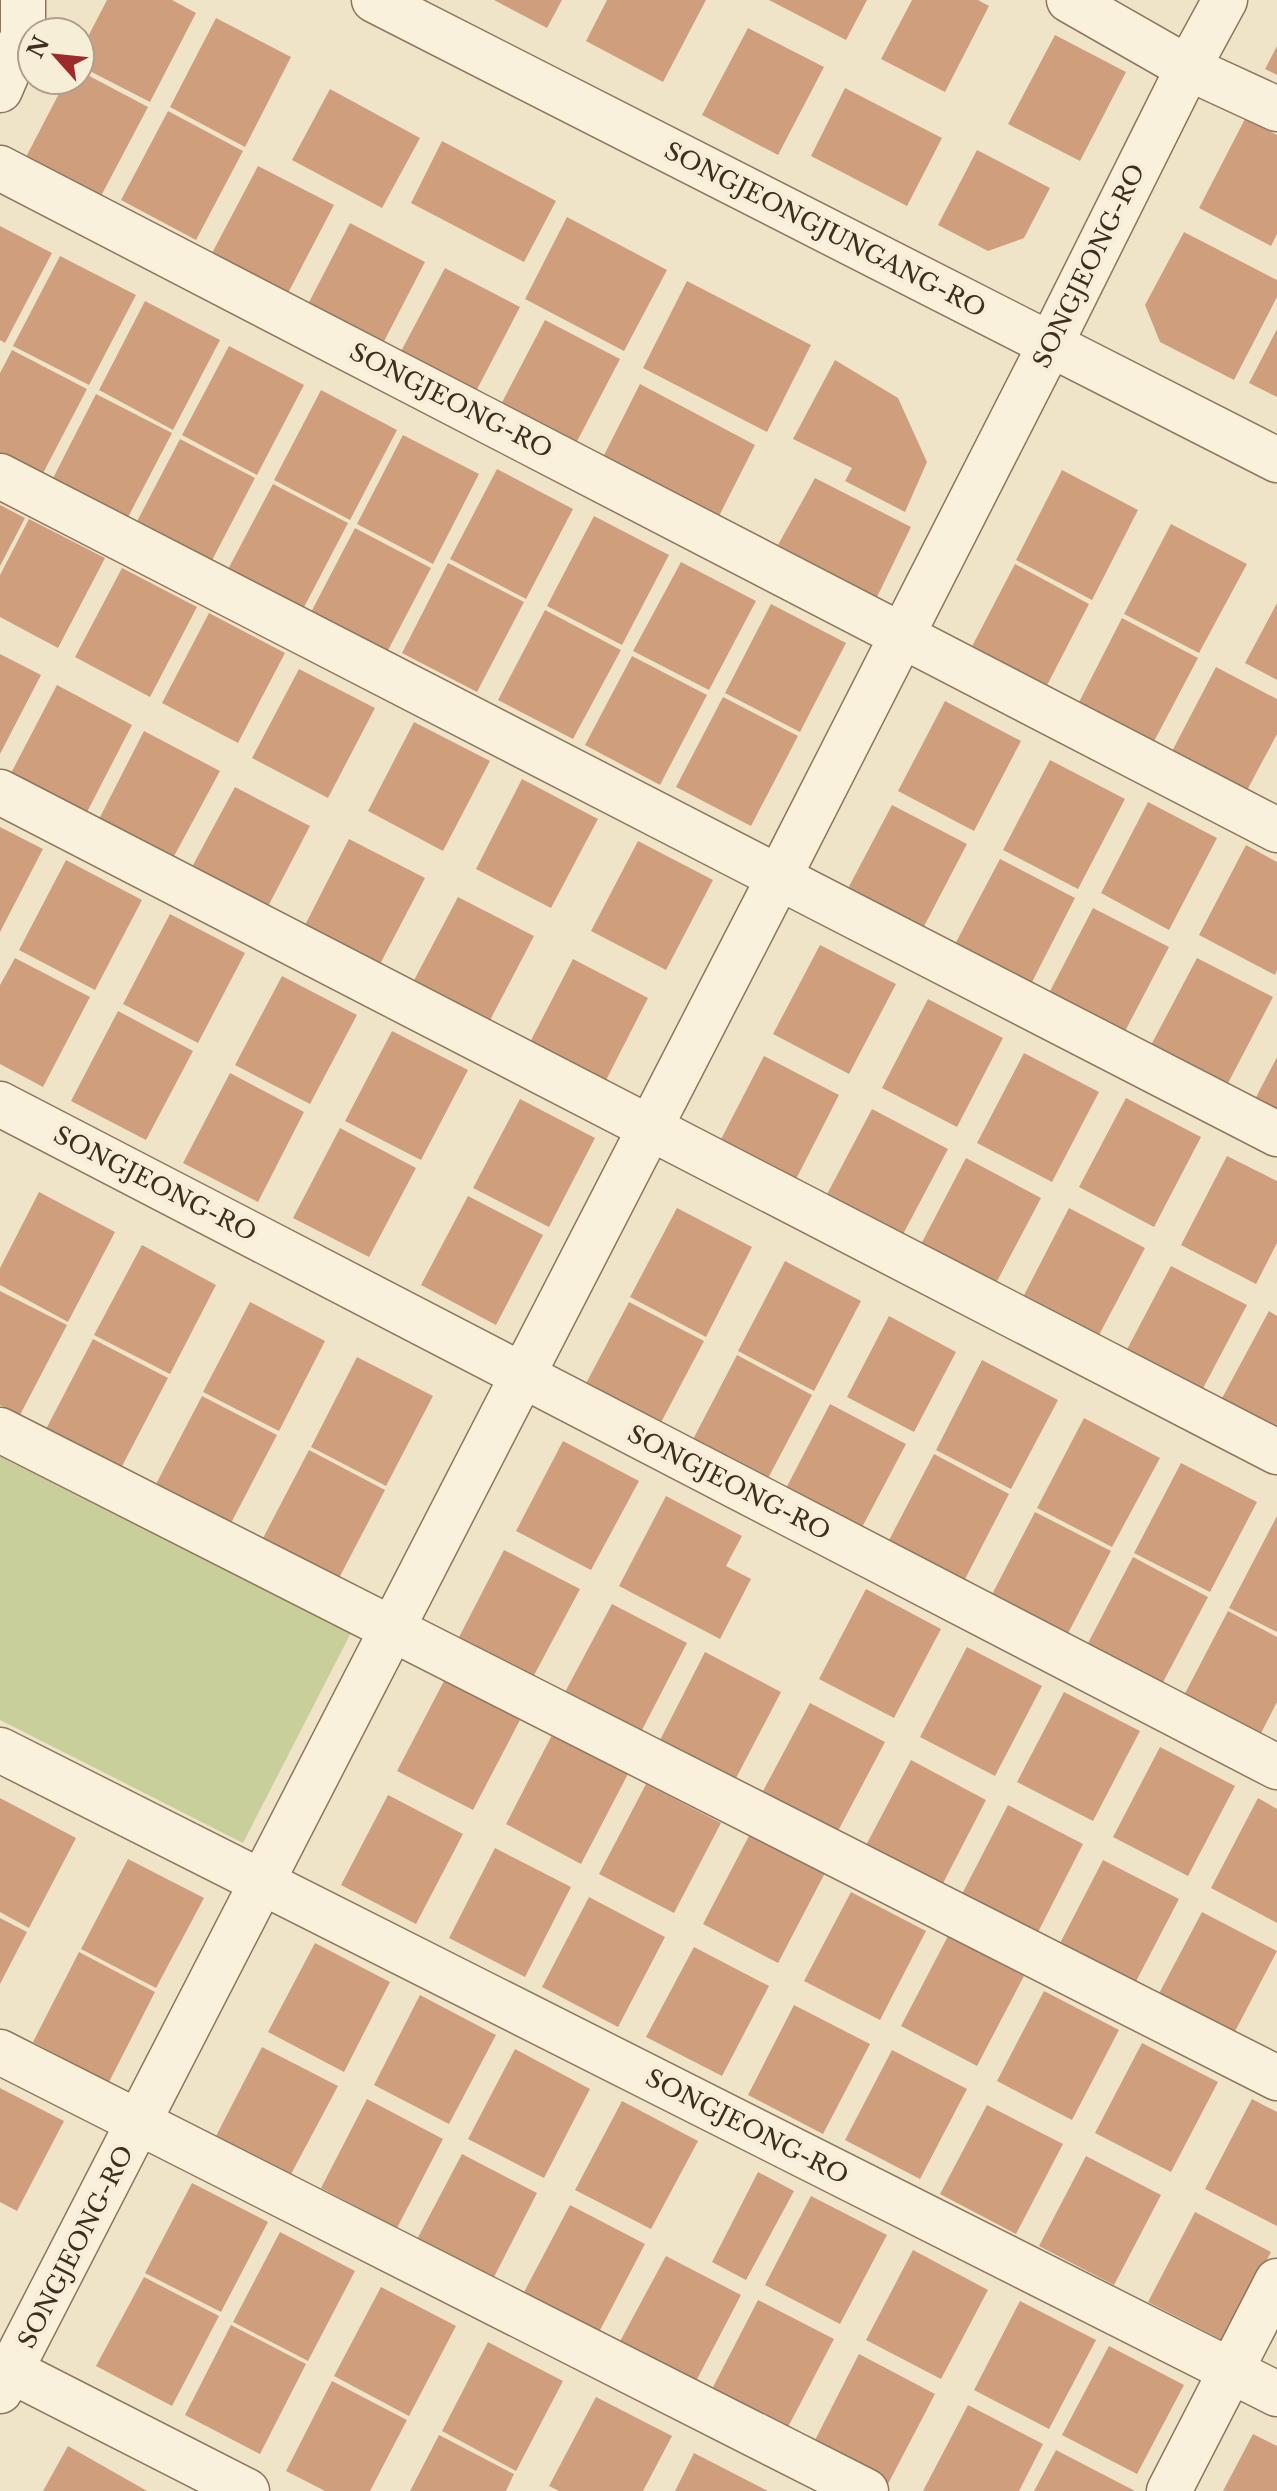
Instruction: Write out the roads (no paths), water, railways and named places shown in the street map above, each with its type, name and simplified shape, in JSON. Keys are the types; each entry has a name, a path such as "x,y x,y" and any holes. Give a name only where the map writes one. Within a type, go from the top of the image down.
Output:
{"street":[{"path":"0,90 23,36 23,0"},
{"name":"SONGJEONGJUNGANG-RO","path":"374,0 1277,460"},
{"path":"1069,0 1188,68 1277,109"},
{"name":"SONGJEONG-RO","path":"247,2491 4,2375 140,2123 1225,0"},
{"name":"SONGJEONG-RO","path":"0,168 1277,830"},
{"path":"0,476 1277,1134"},
{"path":"0,792 1277,1452"},
{"name":"SONGJEONG-RO","path":"0,1104 1277,1767"},
{"path":"0,1430 1277,2078"},
{"name":"SONGJEONG-RO","path":"0,1750 1277,2394"},
{"name":"SONGJEONG-RO","path":"0,2052 866,2491"},
{"path":"1169,2491 1277,2281"}]}
